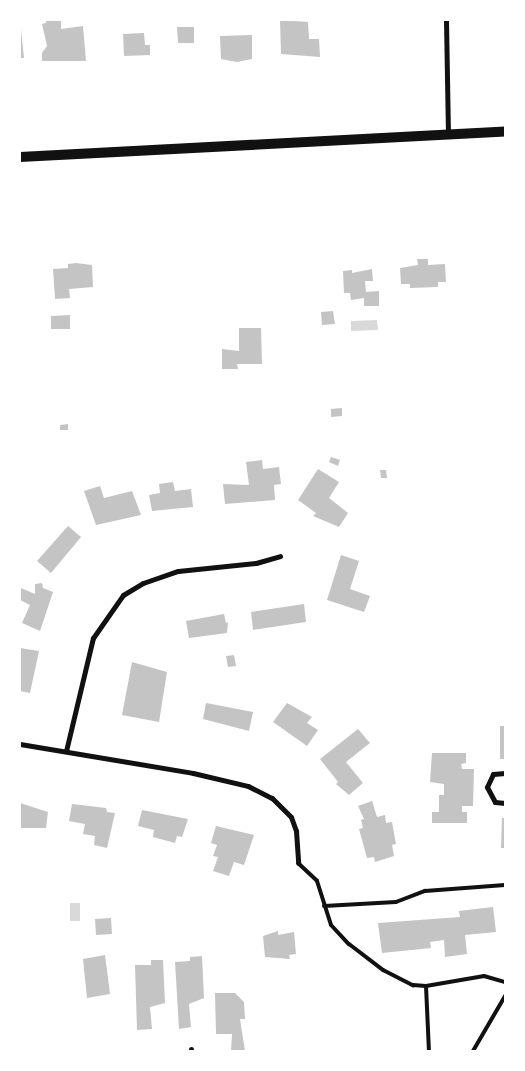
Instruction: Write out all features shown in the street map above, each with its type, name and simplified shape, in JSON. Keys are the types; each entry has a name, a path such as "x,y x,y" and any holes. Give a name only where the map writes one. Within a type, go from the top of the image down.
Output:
{"main road":[{"path":"20,156 505,132"}],"street":[{"path":"446,20 448,135"},
{"path":"66,751 91,644 105,617 123,595 143,583 178,571 256,563 280,556"},
{"path":"20,744 212,777 260,791 292,817 296,831 298,863"},
{"path":"505,773 492,774 487,787 491,798 505,803"}],"lane":[{"path":"298,863 316,882 330,925 349,944 383,970 413,985 426,986 484,976 505,982"},
{"path":"324,906 396,902 426,891 505,884"},
{"path":"426,986 429,1051"},
{"path":"473,1051 505,996"}],"shaded area":[{"path":"377,320 378,330 351,331 351,321"},
{"path":"70,903 80,903 80,921 70,921"}],"building":[{"path":"20,20 24,58 20,58"},
{"path":"46,20 61,20 61,29 83,26 86,61 42,61 42,53 47,46 42,24 46,23"},
{"path":"280,20 308,22 309,39 319,39 320,57 281,54"},
{"path":"177,27 194,27 194,43 178,43"},
{"path":"144,33 145,45 150,45 150,55 124,56 123,34"},
{"path":"252,35 252,59 237,62 221,59 220,36"},
{"path":"417,259 428,259 428,265 445,264 446,282 438,282 438,287 410,288 410,284 401,284 400,268 418,265"},
{"path":"68,264 92,265 93,287 69,289 70,298 55,299 53,269 68,268"},
{"path":"372,269 373,281 365,281 366,292 379,291 379,306 364,306 364,298 351,300 350,293 344,293 343,271 352,270 352,273"},
{"path":"333,311 335,324 322,325 321,312"},
{"path":"70,315 70,329 51,329 51,316"},
{"path":"239,328 261,328 262,364 237,364 238,369 222,369 222,349 239,351"},
{"path":"342,408 342,416 331,417 331,409"},
{"path":"68,424 68,430 60,430 60,425"},
{"path":"331,457 340,460 338,466 329,462"},
{"path":"262,460 263,469 279,467 281,484 274,485 275,500 225,504 223,484 249,485 246,462"},
{"path":"318,469 339,482 329,498 348,513 339,527 313,516 316,513 298,500"},
{"path":"380,470 386,470 387,478 381,478"},
{"path":"173,482 175,491 191,489 193,507 152,511 149,495 160,493 159,484"},
{"path":"100,486 104,498 132,491 141,515 96,525 84,491"},
{"path":"68,526 81,537 51,573 37,561"},
{"path":"341,555 359,561 350,589 370,596 364,612 327,600"},
{"path":"42,583 43,588 53,592 40,631 22,623 30,605 20,600 20,591 21,588 35,594 35,584"},
{"path":"304,604 306,622 253,630 251,612"},
{"path":"224,614 226,623 228,622 227,633 189,638 186,621"},
{"path":"20,648 39,651 30,693 20,691"},
{"path":"234,655 236,666 228,667 226,656"},
{"path":"132,662 167,672 159,722 122,715"},
{"path":"206,703 253,712 249,731 203,719"},
{"path":"287,703 312,717 307,723 318,730 307,746 273,722"},
{"path":"500,726 505,726 505,759 500,759"},
{"path":"358,729 370,743 346,762 363,783 349,795 336,784 338,782 320,759"},
{"path":"432,753 466,753 466,763 461,764 462,769 474,769 473,806 462,806 462,812 467,812 467,823 432,823 432,812 439,812 439,795 444,795 444,784 430,782"},
{"path":"372,801 377,817 385,815 386,823 392,822 396,844 392,845 394,856 375,862 374,857 367,858 359,829 363,828 361,820 364,819 358,806"},
{"path":"20,803 48,812 46,828 20,828"},
{"path":"72,804 106,808 107,812 115,813 107,848 94,845 95,836 83,834 85,824 69,821"},
{"path":"142,810 188,819 182,837 177,836 175,843 153,837 154,830 138,826"},
{"path":"502,818 505,818 505,848 501,848"},
{"path":"216,826 254,835 244,865 234,862 229,876 213,871 218,857 213,856 217,845 211,843"},
{"path":"493,907 496,932 465,935 467,954 445,957 444,940 430,942 431,948 382,953 378,923 460,917 459,911"},
{"path":"111,918 112,934 96,935 95,919"},
{"path":"278,931 278,935 294,932 296,954 289,955 290,959 265,957 263,936"},
{"path":"105,955 110,994 87,998 83,959"},
{"path":"202,956 204,998 189,1004 191,1027 179,1029 175,962 190,961 190,957"},
{"path":"151,960 163,960 165,1003 150,1007 152,1029 137,1030 135,965 151,965"},
{"path":"215,993 235,993 244,1002 245,1019 240,1019 245,1051 231,1051 232,1034 216,1034"}]}
